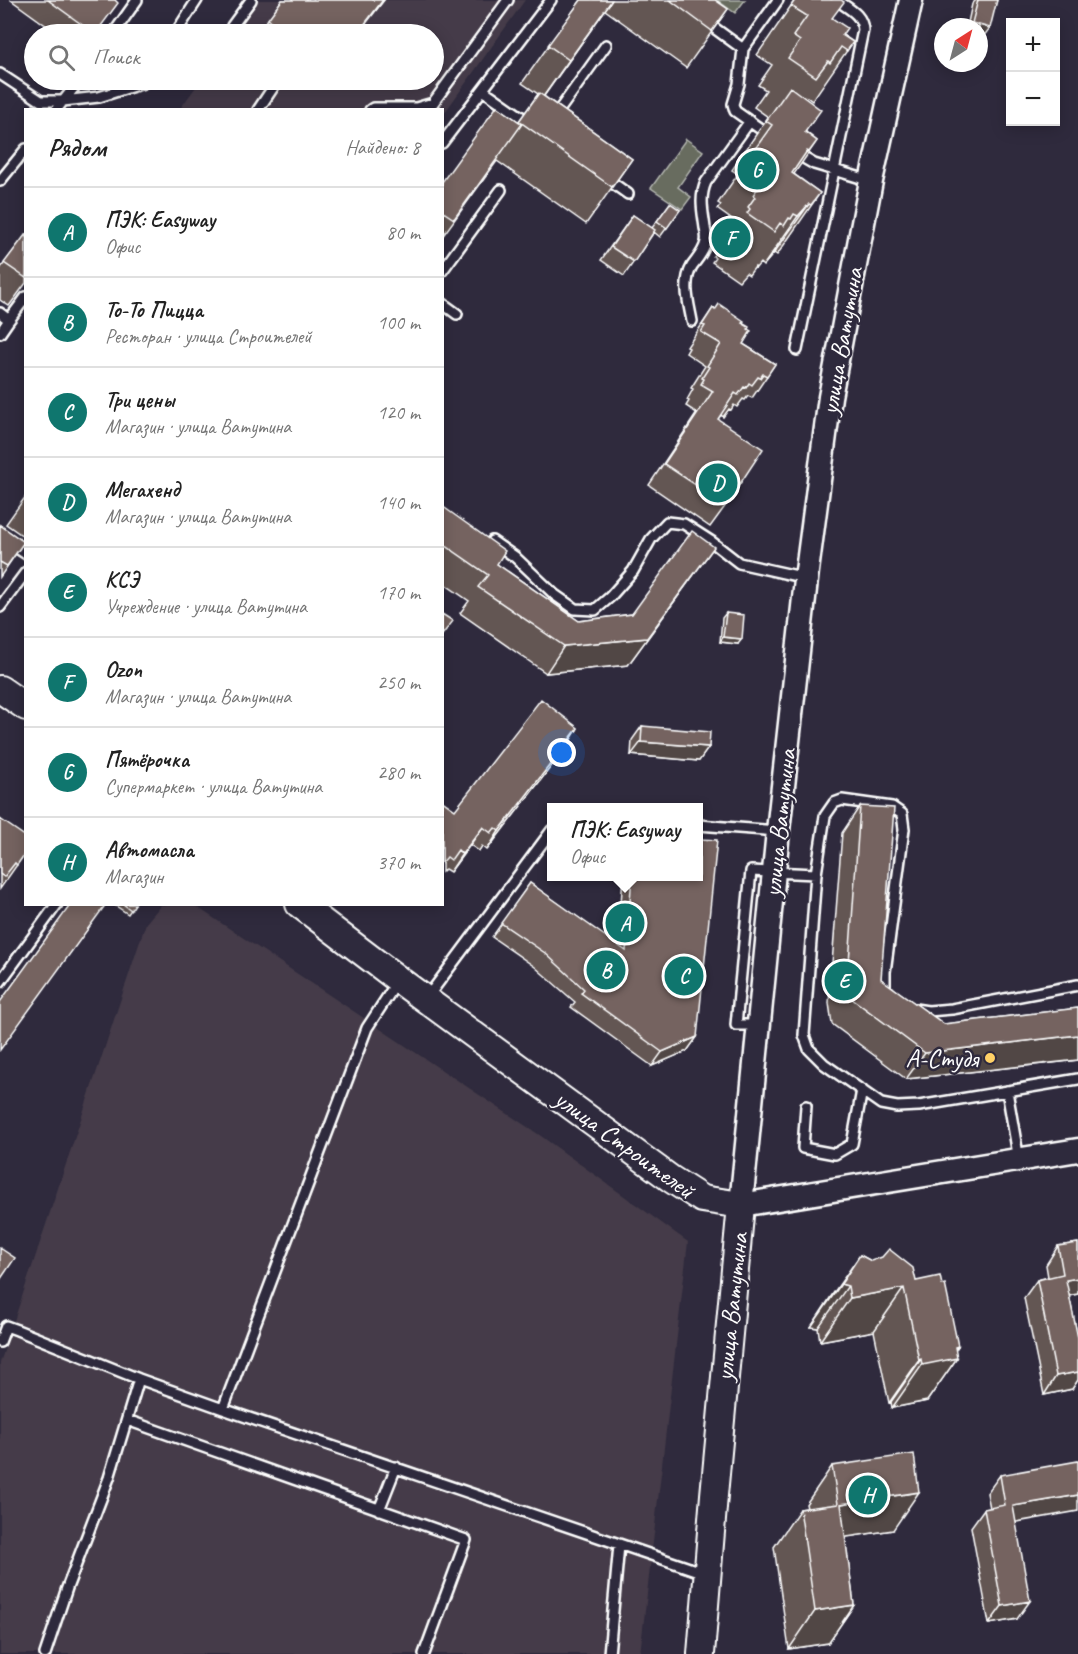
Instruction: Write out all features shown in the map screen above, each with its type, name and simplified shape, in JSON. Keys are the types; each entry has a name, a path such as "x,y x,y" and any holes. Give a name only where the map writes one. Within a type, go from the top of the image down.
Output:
{"main road":[{"path":"0,689 24,706"},
{"name":"улица Строителей","path":"302,906 671,1179 702,1199 741,1205"},
{"name":"улица Ватутина","path":"701,1654 706,1574 741,1205"}],"street":[{"name":"улица Ватутина","path":"741,1205 778,831 806,578 830,397 871,181 911,0"},
{"name":"улица Строителей","path":"741,1205 1078,1150"}],"lane":[{"path":"120,24 136,0"},
{"path":"181,24 197,0"},
{"path":"233,24 251,0"},
{"path":"444,88 508,0"},
{"path":"444,140 551,0"},
{"path":"778,0 743,49 740,84 733,104 735,111 807,161 871,181"},
{"path":"797,350 863,30 862,21 857,14 837,0"},
{"path":"694,14 743,49"},
{"path":"549,124 606,45"},
{"path":"0,74 24,90"},
{"path":"24,90 41,101 99,97 121,90"},
{"path":"58,108 72,90"},
{"path":"259,108 271,90"},
{"path":"373,108 416,108 433,103 442,90"},
{"path":"483,90 534,127"},
{"path":"692,321 686,288 687,278 690,268 703,251 707,236 701,192 750,121"},
{"path":"0,181 24,151"},
{"path":"599,174 628,194"},
{"path":"444,268 501,190"},
{"path":"0,333 24,300"},
{"path":"444,306 458,314"},
{"path":"0,313 9,320"},
{"path":"488,539 515,557 555,595 574,609 595,610 610,597 633,571 651,539 667,522 684,524 739,563 806,578"},
{"path":"0,537 24,553"},
{"path":"0,607 24,575"},
{"path":"1078,984 936,1011 917,1010 890,994 885,988 885,972 904,829 902,814 892,807 842,800 834,803 825,816 816,874 804,1035 809,1049 824,1064 881,1104 897,1107 919,1106 1078,1079"},
{"path":"703,825 778,831"},
{"path":"426,999 547,837"},
{"path":"775,872 816,874"},
{"path":"0,982 56,906"},
{"path":"223,1409 367,1028 399,980"},
{"path":"806,1106 803,1148 836,1154 852,1144 862,1090"},
{"path":"1007,1091 1019,1160"},
{"path":"0,1342 6,1326 139,1379 223,1409 706,1574"},
{"path":"45,1654 67,1588 109,1478 139,1379"},
{"path":"127,1420 466,1540 424,1654"},
{"path":"379,1510 396,1467"},
{"path":"609,1654 619,1545"}],"shaded area":[{"path":"258,0 525,0 444,114 444,108 180,108 194,90 444,90 444,24 240,24"},
{"path":"160,906 196,906 541,1136 688,1242 640,1654 0,1654 0,1363 146,923"}],"green space":[{"path":"717,0 745,0 735,13"},
{"path":"686,139 703,151 678,187 691,197 682,209 651,188"}],"building":[{"path":"48,0 115,0 118,3 102,24 81,24"},
{"path":"282,0 383,0 365,24 275,24 268,19"},
{"path":"581,0 612,0 569,60 548,45"},
{"path":"670,0 715,0 728,9 712,31"},
{"path":"795,0 841,0 844,2 832,18 847,28 842,35 853,42 847,51 841,47 816,77 788,58 800,41 793,36 807,16 791,6"},
{"path":"978,0 997,0 990,28 988,27 988,18 973,18"},
{"path":"790,87 821,110 805,132 817,141 792,173 820,193 811,205 809,204 798,216 794,214 784,226 780,223 774,232 747,213 755,197 753,195 769,172 752,160 755,155 752,153 772,125 766,121"},
{"path":"539,93 632,159 612,187 519,121"},
{"path":"497,106 522,124 454,219 444,212 444,179"},
{"path":"670,203 680,210 667,228 657,221"},
{"path":"633,215 655,230 634,262 611,247"},
{"path":"24,237 24,277 4,263"},
{"path":"719,304 749,327 751,331 743,344 775,364 767,376 763,374 752,385 749,383 746,388 744,387 738,395 735,393 718,419 763,449 726,505 664,464 713,391 701,384 704,379 702,378 721,344 701,332 705,326 702,325 713,308 715,310"},
{"path":"444,507 505,551 497,564 579,621 632,614 692,531 714,547 647,638 564,646 478,587 488,575 444,544"},
{"path":"0,525 24,542 7,566 0,562"},
{"path":"726,613 744,615 742,639 723,637"},
{"path":"444,615 453,621 444,632"},
{"path":"541,699 578,728 499,831 495,828 491,833 483,827 462,854 458,850 451,860 447,857 444,861 444,802 455,810"},
{"path":"642,726 710,732 709,747 641,742"},
{"path":"860,806 894,808 881,979 944,1024 1078,1008 1078,1035 925,1053 851,998 848,977"},
{"path":"0,819 24,836 24,855 4,877 0,874"},
{"path":"703,839 717,840 697,1037 662,1052 581,993 584,989 545,953 501,923 530,883 626,951 632,881 703,881"},
{"path":"70,906 105,906 0,1050 0,1002"},
{"path":"1078,1243 1078,1278 1066,1280 1078,1338 1078,1372 1056,1376 1037,1280 1063,1274 1058,1246"},
{"path":"0,1248 15,1258 0,1280"},
{"path":"889,1249 913,1268 916,1281 940,1276 942,1285 945,1284 958,1346 955,1347 957,1358 922,1365 904,1288 850,1298 848,1286 841,1284 860,1255 871,1261 882,1257"},
{"path":"914,1454 919,1492 841,1504 854,1605 815,1611 800,1509 838,1504 832,1466"},
{"path":"1078,1461 1078,1495 1013,1506 1030,1601 1002,1606 984,1509 1005,1505 1000,1475"}],"place":[{"name":"Пятёрочка","path":"757,170"},
{"name":"Ozon","path":"731,238"},
{"name":"Мегахенд","path":"718,483"},
{"name":"ПЭК: Easyway","path":"625,923"},
{"name":"То-То Пицца","path":"606,970"},
{"name":"Три цены","path":"684,976"},
{"name":"КСЭ","path":"844,981"},
{"name":"А-Студя","path":"990,1058"},
{"name":"Автомасла","path":"868,1495"}]}
